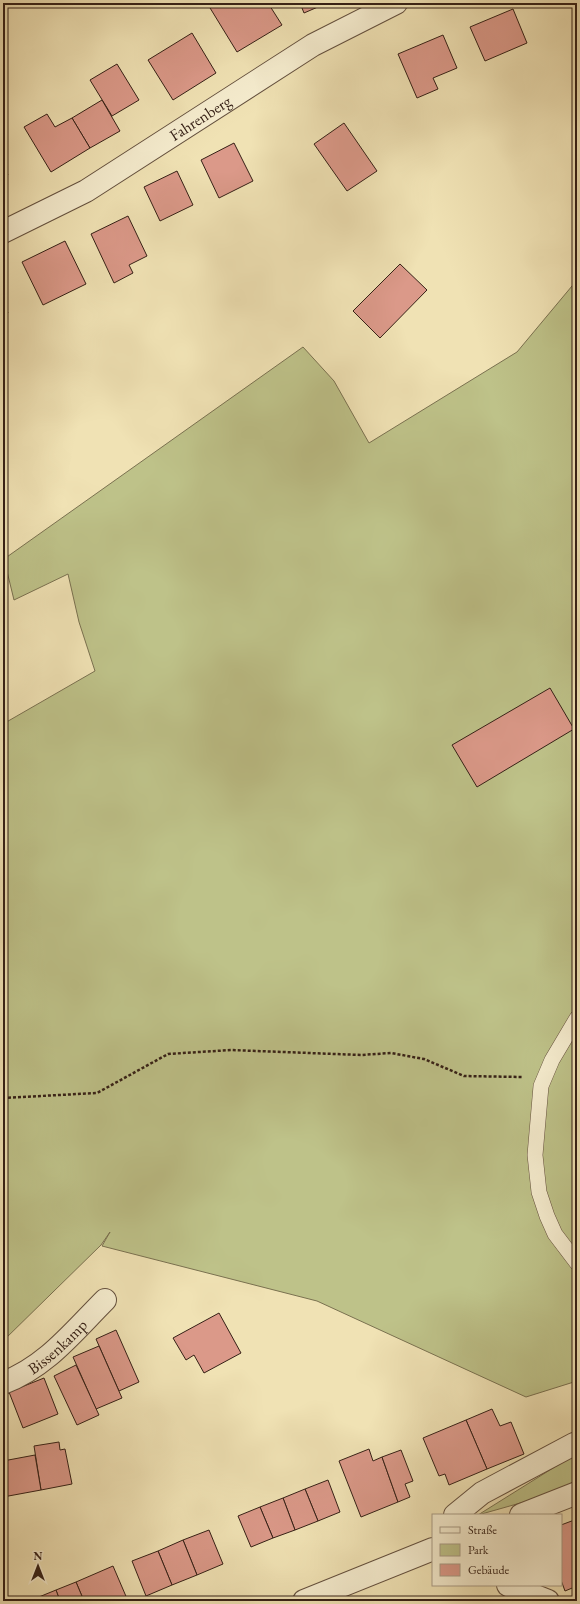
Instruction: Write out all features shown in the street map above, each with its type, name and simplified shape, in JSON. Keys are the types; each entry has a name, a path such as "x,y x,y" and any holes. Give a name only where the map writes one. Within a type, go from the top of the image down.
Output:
{"street":[{"name":"Fahrenberg","path":"3,232 86,191 313,45 396,3"},
{"name":"Bissenkamp","path":"3,1383 14,1379 46,1360 105,1300"},
{"path":"457,1514 482,1493 576,1443"},
{"path":"524,1514 577,1493"},
{"path":"304,1601 432,1549"},
{"path":"510,1586 548,1601"}],"lane":[{"path":"577,1018 545,1074 539,1099 535,1155 539,1192 546,1216 555,1234 577,1263"}],"path":[{"path":"3,1098 97,1092 168,1054 231,1050 361,1056 391,1053 424,1059 464,1076 512,1078 545,1074"}],"green space":[{"path":"577,280 577,1020 548,1059 536,1192 577,1268 577,1381 526,1397 317,1301 102,1246 110,1232 101,1245 3,1341 3,724 95,671 79,622 68,574 14,600 4,559 303,347 334,381 369,443 517,352"},
{"path":"577,1024 577,1255 549,1215 538,1156 545,1087"},
{"path":"577,1453 577,1487 480,1514"}],"building":[{"path":"207,3 268,3 282,25 237,52"},
{"path":"300,3 327,3 304,13"},
{"path":"513,9 527,43 485,61 470,27"},
{"path":"192,33 216,73 173,100 148,60"},
{"path":"443,35 457,68 433,78 438,89 417,98 398,54"},
{"path":"117,64 139,100 112,116 90,80"},
{"path":"102,100 120,131 90,148 72,118"},
{"path":"47,114 55,127 72,118 90,148 51,172 24,127"},
{"path":"344,123 377,171 347,191 314,144"},
{"path":"234,143 253,181 219,198 201,160"},
{"path":"3,166 8,175 3,178"},
{"path":"177,171 193,205 160,221 144,187"},
{"path":"128,216 147,256 129,265 133,273 114,283 91,234"},
{"path":"65,241 86,284 43,305 22,262"},
{"path":"400,264 427,290 380,338 353,311"},
{"path":"3,302 8,313 3,315"},
{"path":"550,688 574,729 477,787 452,745"},
{"path":"219,1313 241,1353 204,1373 194,1355 186,1360 173,1338"},
{"path":"116,1330 139,1382 119,1391 96,1339"},
{"path":"99,1346 122,1398 96,1409 73,1357"},
{"path":"76,1365 99,1415 77,1425 54,1376"},
{"path":"44,1378 58,1414 23,1428 9,1392"},
{"path":"492,1409 500,1426 511,1422 524,1454 487,1469 466,1420"},
{"path":"466,1420 487,1469 449,1485 445,1474 439,1476 423,1438"},
{"path":"59,1442 60,1450 65,1449 72,1484 41,1490 34,1446"},
{"path":"369,1449 373,1461 382,1457 398,1502 361,1517 339,1461"},
{"path":"401,1450 413,1481 405,1484 410,1497 398,1502 382,1457"},
{"path":"35,1455 41,1490 3,1497 3,1461"},
{"path":"328,1480 340,1512 318,1521 305,1489"},
{"path":"305,1489 318,1521 295,1530 283,1498"},
{"path":"283,1498 295,1530 273,1538 260,1507"},
{"path":"260,1507 273,1538 251,1547 238,1516"},
{"path":"577,1519 577,1586 565,1591 562,1583 562,1525"},
{"path":"209,1530 223,1564 197,1575 183,1540"},
{"path":"183,1540 197,1575 172,1585 158,1551"},
{"path":"158,1551 172,1585 146,1596 132,1561"},
{"path":"113,1566 128,1601 84,1601 76,1582"},
{"path":"76,1582 84,1601 60,1601 56,1590"},
{"path":"56,1590 60,1601 35,1601 34,1599"}]}
